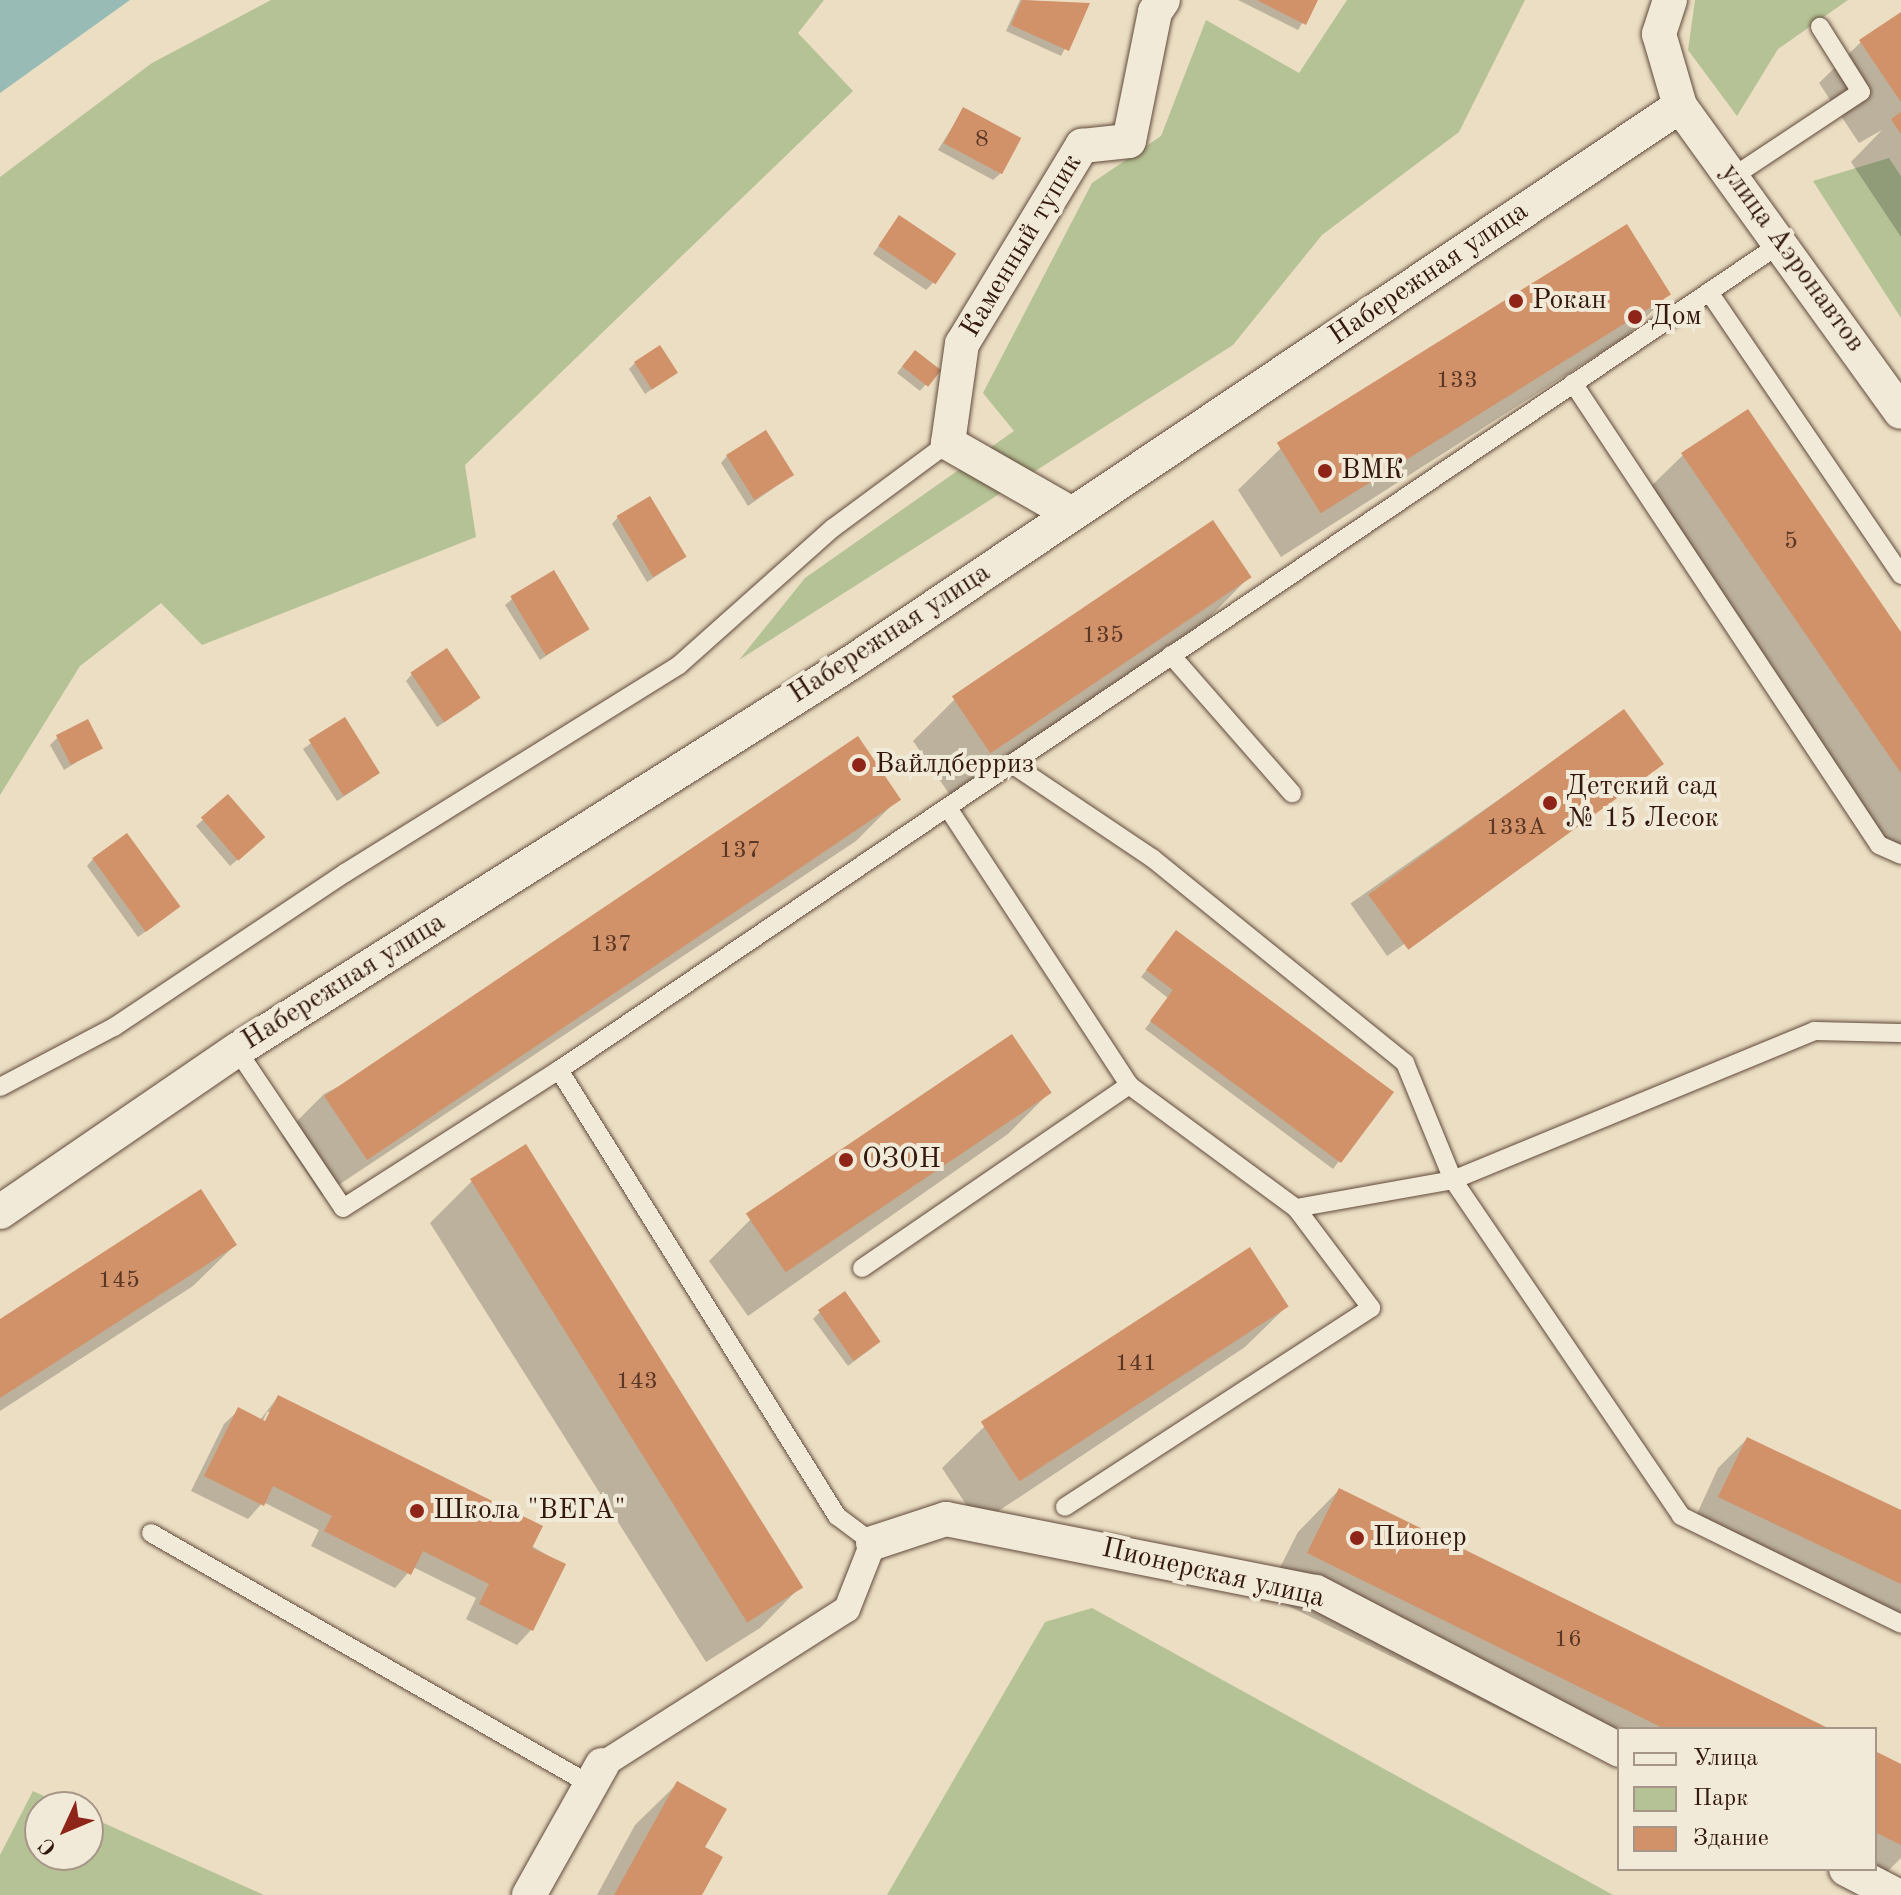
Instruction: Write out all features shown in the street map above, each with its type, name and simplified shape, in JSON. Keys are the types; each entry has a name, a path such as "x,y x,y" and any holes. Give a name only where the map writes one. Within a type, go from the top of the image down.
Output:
{"street":[{"name":"Каменный тупик","path":"948,443 962,344 1082,146 1129,141 1155,12 1163,0"},
{"path":"1670,0 1659,34 1680,106"},
{"name":"улица Аэронавтов","path":"1680,106 1783,242 1901,412"},
{"name":"Набережная улица","path":"0,1212 237,1050 852,662 1680,106"},
{"path":"948,443 1072,514"},
{"name":"Пионерская улица","path":"873,1543 946,1519 1316,1592 1617,1749"},
{"path":"529,1895 596,1775 847,1609 873,1543"},
{"path":"1850,1871 1896,1895"}],"lane":[{"path":"1734,176 1861,92 1820,27"},
{"path":"237,1050 343,1208 559,1070 1783,242"},
{"path":"1709,292 1901,575"},
{"path":"1573,383 1879,845 1901,855"},
{"path":"0,1087 114,1027 345,873 679,665 833,528 948,443"},
{"path":"1171,655 1292,793"},
{"path":"1012,764 1152,858 1405,1063 1453,1180 1681,1516 1901,1624"},
{"path":"948,808 1129,1085 1296,1208 1371,1308 1065,1507"},
{"path":"1296,1208 1453,1180 1814,1031 1901,1033"},
{"path":"559,1070 837,1516 873,1543"},
{"path":"862,1268 1129,1085"},
{"path":"151,1533 596,1775"}],"green space":[{"path":"271,0 824,0 798,33 853,91 465,465 476,537 202,645 161,603 80,666 0,795 0,177 152,63"},
{"path":"1347,0 1525,0 1459,132 1322,235 1233,345 739,660 805,578 1014,431 983,393 1092,183 1161,136 1206,20 1299,73"},
{"path":"1695,0 1848,0 1778,49 1737,116 1688,50"},
{"path":"1889,158 1901,176 1901,318 1813,181"},
{"path":"1092,1608 1613,1895 887,1895 1045,1622"},
{"path":"24,1808 24,1871 104,1871 104,1823 264,1895 0,1895 0,1855"}],"water":[{"path":"0,0 130,0 0,93"}],"building":[{"path":"1022,0 1090,3 1069,51 1011,25"},
{"path":"1257,0 1318,0 1306,25"},
{"path":"1901,12 1901,102 1859,40"},
{"path":"963,107 1021,138 1002,174 944,143"},
{"path":"1901,112 1901,134 1891,119"},
{"path":"899,215 956,254 936,284 878,246"},
{"path":"1627,224 1671,294 1321,513 1277,443"},
{"path":"660,345 678,373 652,390 634,362"},
{"path":"915,350 941,370 928,387 902,367"},
{"path":"1748,409 1901,632 1901,773 1681,453"},
{"path":"766,430 794,475 754,500 726,455"},
{"path":"650,496 687,557 653,577 617,516"},
{"path":"1213,520 1252,577 990,753 952,696"},
{"path":"554,570 590,629 546,655 510,596"},
{"path":"447,648 481,698 444,722 411,673"},
{"path":"1624,709 1664,764 1408,950 1368,895"},
{"path":"345,717 380,773 344,796 309,740"},
{"path":"88,719 103,748 71,765 56,735"},
{"path":"858,736 901,800 367,1160 324,1096"},
{"path":"228,794 265,837 238,861 201,818"},
{"path":"127,833 180,907 146,932 92,858"},
{"path":"1176,930 1394,1092 1341,1163 1150,1021 1173,990 1146,970"},
{"path":"1012,1034 1052,1093 786,1272 746,1214"},
{"path":"526,1144 803,1588 747,1623 470,1179"},
{"path":"201,1189 237,1245 0,1398 0,1319"},
{"path":"1250,1247 1289,1307 1019,1481 981,1422"},
{"path":"845,1291 881,1342 854,1361 818,1310"},
{"name":"Школа \"ВЕГА\"","path":"278,1395 543,1526 532,1548 566,1564 533,1631 479,1604 489,1584 423,1551 411,1575 324,1531 332,1516 273,1486 264,1506 204,1476 238,1407 265,1421"},
{"path":"1747,1437 1901,1510 1901,1584 1718,1497"},
{"path":"1339,1488 1826,1727 1661,1727 1307,1553"},
{"path":"1877,1752 1901,1764 1901,1845 1877,1833"},
{"path":"677,1781 727,1809 705,1847 723,1857 702,1895 614,1895"}],"place":[{"name":"Рокан","path":"1516,301"},
{"name":"Дом","path":"1635,317"},
{"name":"ВМК","path":"1325,471"},
{"name":"Вайлдберриз","path":"859,765"},
{"name":"Детский сад № 15 Лесок","path":"1550,803"},
{"name":"ОЗОН","path":"846,1160"},
{"name":"Школа \"ВЕГА\"","path":"417,1511"},
{"name":"Пионер","path":"1357,1538"}]}
